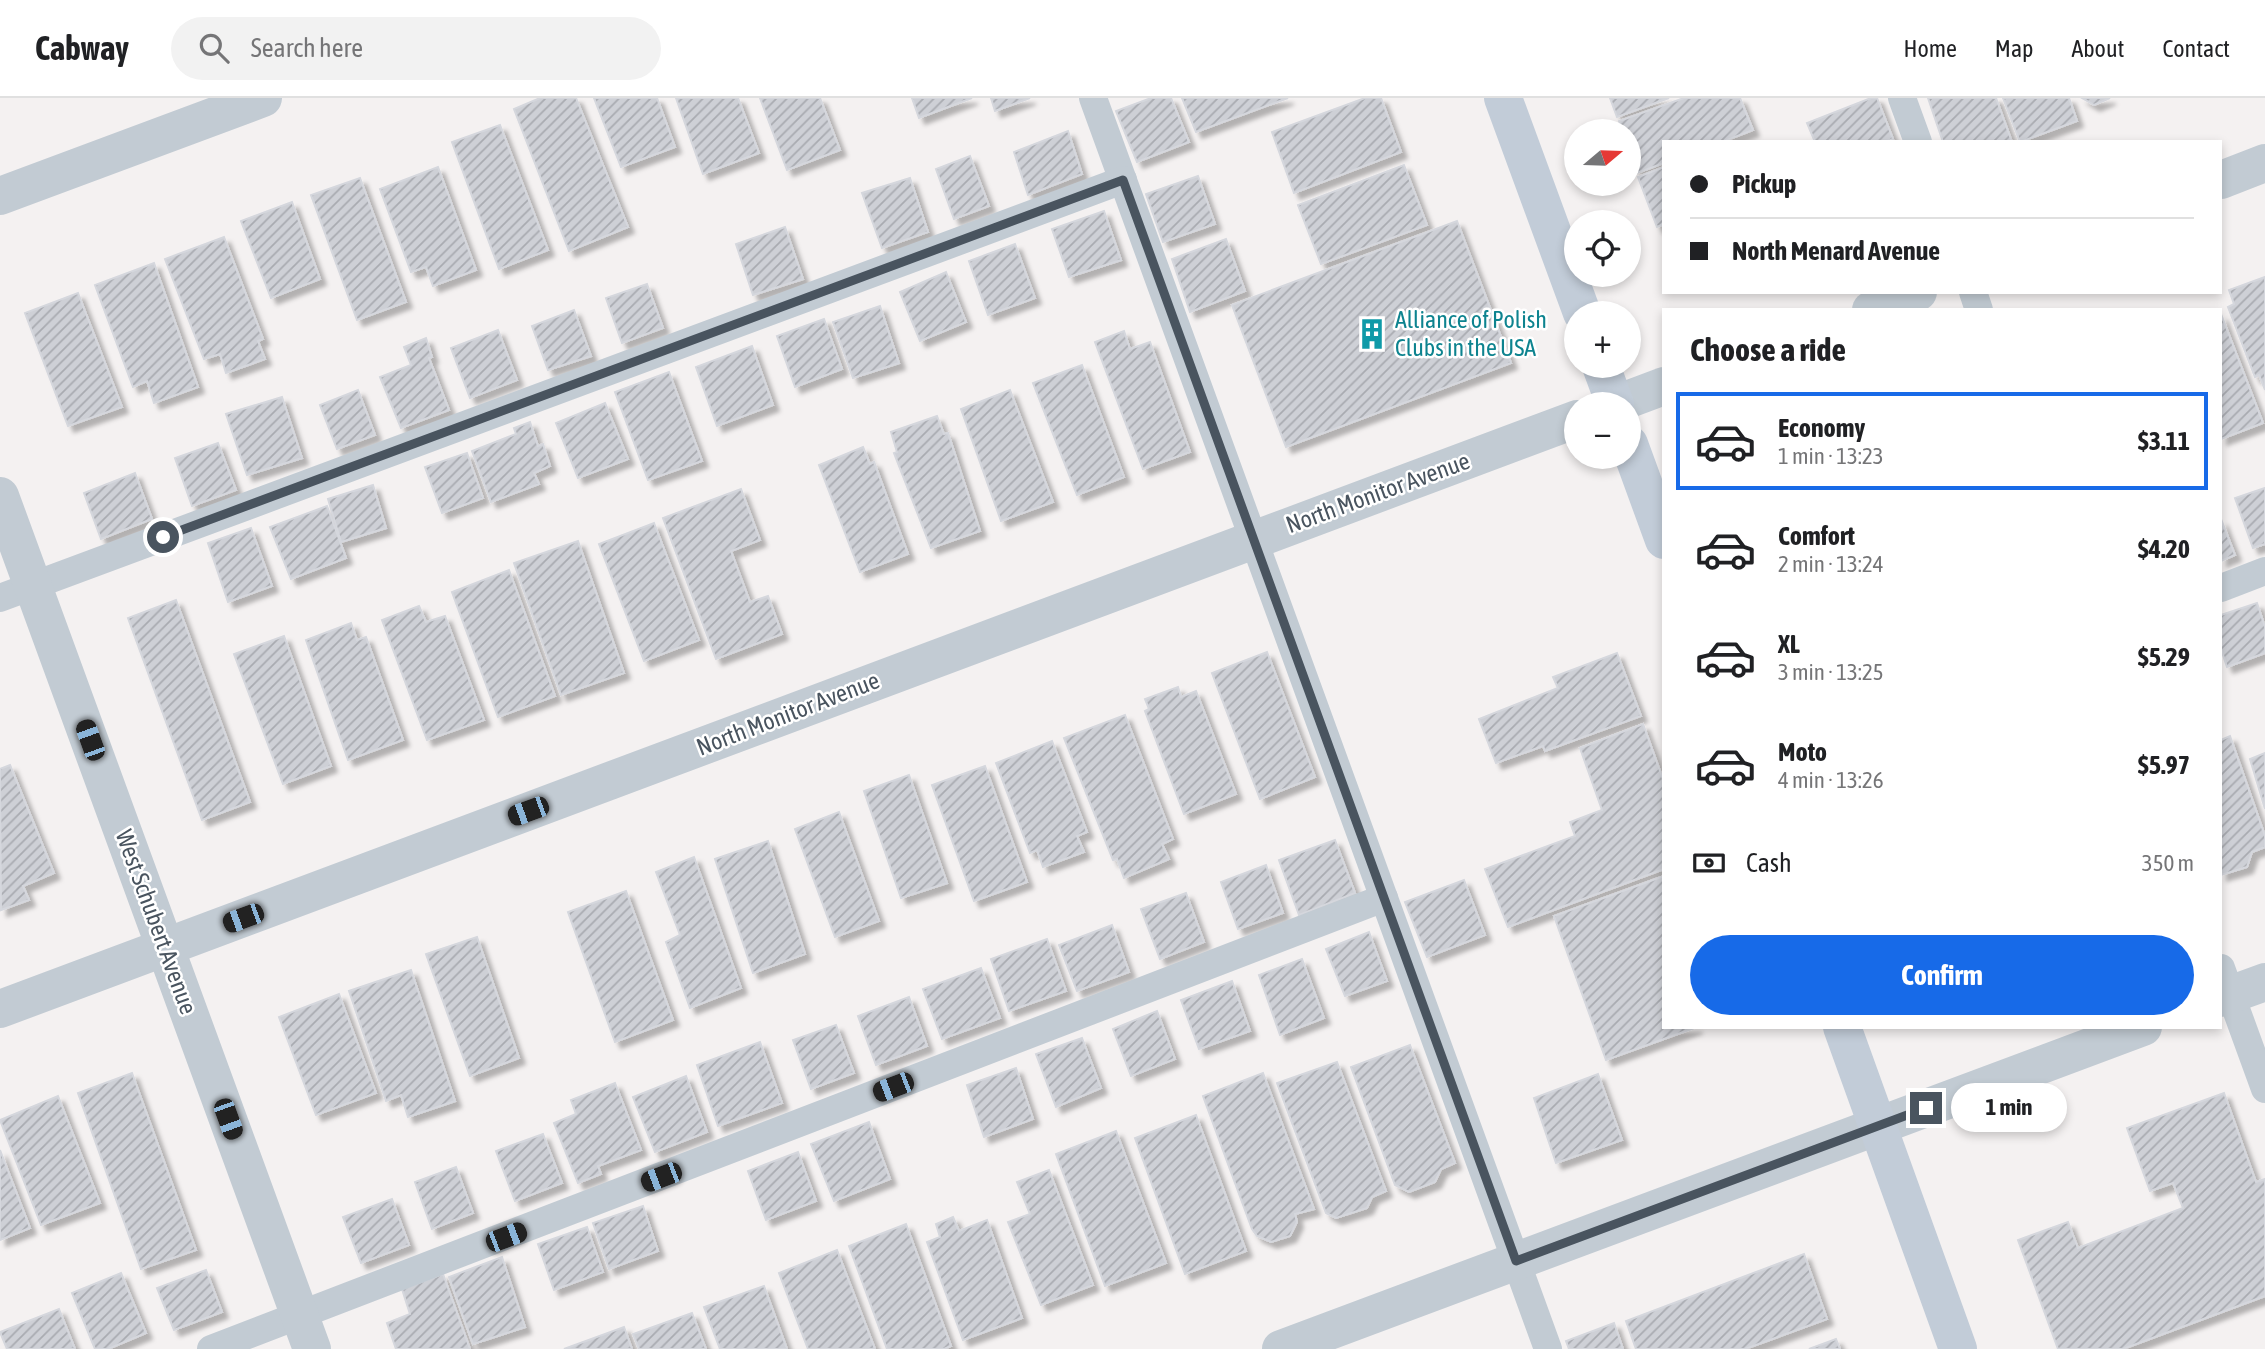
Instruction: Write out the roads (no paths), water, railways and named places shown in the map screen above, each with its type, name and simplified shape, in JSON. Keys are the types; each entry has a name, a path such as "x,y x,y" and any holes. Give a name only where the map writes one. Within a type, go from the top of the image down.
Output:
{"main road":[{"path":"1503,98 1577,301"},
{"path":"1638,469 1662,535"},
{"path":"1843,1029 1958,1349"}],"street":[{"path":"0,196 264,98"},
{"path":"2222,180 2265,163"},
{"path":"1876,308 1913,294"},
{"path":"1641,394 1662,387"},
{"name":"North Monitor Avenue","path":"0,1009 1564,424"},
{"name":"West Schubert Avenue","path":"0,496 16,592 165,947 306,1333"},
{"path":"1281,1349 2138,1029"}],"lane":[{"path":"1093,98 1548,1349"},
{"path":"1902,98 1917,140"},
{"path":"16,592 1123,180"},
{"path":"2222,587 2265,571"},
{"path":"211,1349 306,1333 1384,898"},
{"path":"2234,986 2265,1089"}],"place":[{"name":"Alliance of Polish Clubs in the USA","path":"1372,334"}]}
